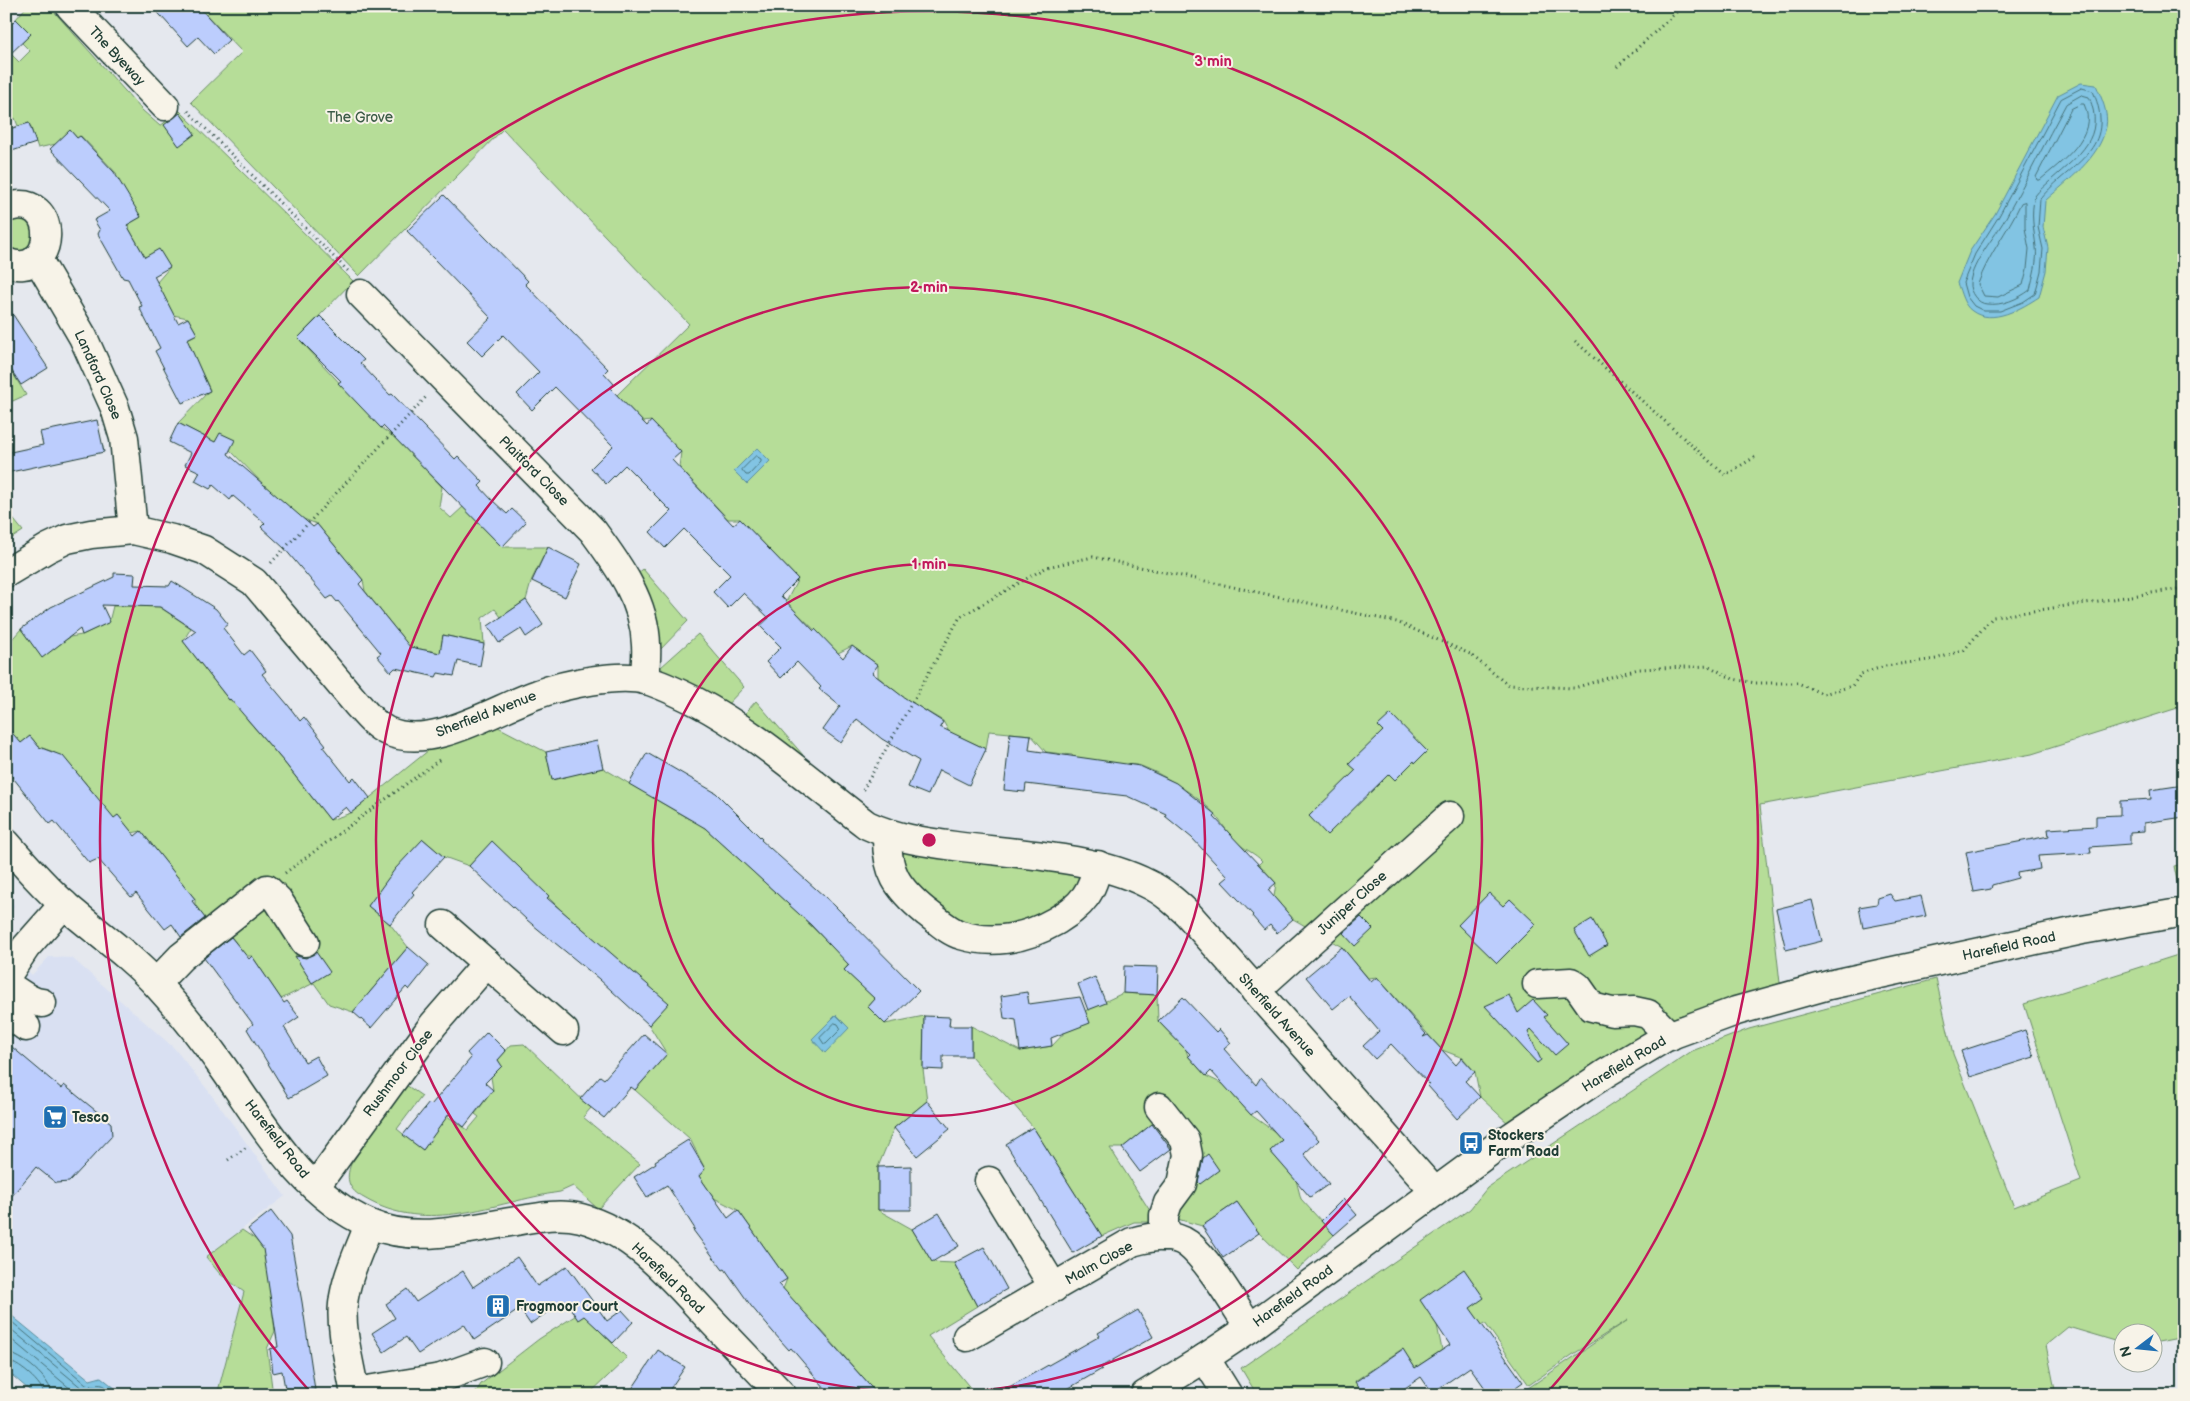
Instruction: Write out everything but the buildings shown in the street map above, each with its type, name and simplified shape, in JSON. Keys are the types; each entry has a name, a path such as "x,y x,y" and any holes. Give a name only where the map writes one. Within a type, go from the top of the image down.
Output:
{"street":[{"name":"The Byeway","path":"70,6 166,106"},
{"path":"6,208 22,206 32,209 40,215 45,223 47,242 37,258 28,263 19,265 6,262"},
{"name":"Landford Close","path":"37,258 83,337 115,408 124,438 133,530"},
{"name":"Plaitford Close","path":"361,294 442,379 593,531 615,561 632,590 641,617 646,644 645,680"},
{"name":"Sherfield Avenue","path":"6,573 68,539 91,534 133,530 172,539 204,550 254,582 373,722 387,731 402,736 415,737 450,730 539,693 578,683 614,678 645,680 672,690 713,711 758,739 867,825 887,834 918,841 1098,866 1147,883 1165,894 1187,913 1435,1192"},
{"name":"Juniper Close","path":"1255,991 1450,816"},
{"path":"887,834 888,866 898,884 916,904 959,935 988,940 1009,939 1039,930 1073,910 1091,888 1098,866"},
{"name":"Harefield Road","path":"6,843 64,904 156,983 183,1014 218,1060 282,1151 330,1201 369,1224 389,1231 435,1234 562,1215 580,1218 603,1226 628,1240 654,1262 782,1395"},
{"path":"156,983 180,957 267,889 278,900 305,942"},
{"path":"6,978 26,947 64,904"},
{"name":"Harefield Road","path":"1145,1395 1250,1328 1496,1147 1606,1073 1670,1036 1736,1011 1829,985 2082,930 2184,912"},
{"path":"443,925 564,1031"},
{"name":"Rushmoor Close","path":"315,1187 433,1025 487,963"},
{"path":"1537,984 1571,982 1578,987 1592,1007 1612,1012 1634,1011 1648,1014 1670,1036"},
{"path":"6,985 17,990 32,1002 42,1003"},
{"path":"1160,1107 1185,1140 1188,1155 1182,1184 1168,1203 1164,1215 1164,1237"},
{"name":"Malm Close","path":"989,1181 1054,1288"},
{"path":"369,1224 347,1284 343,1305 344,1325 355,1393 441,1378 485,1362"},
{"name":"Malm Close","path":"967,1338 1132,1242 1156,1236 1187,1243 1203,1259 1250,1328"},
{"path":"1205,1358 1228,1395"}],"path":[{"path":"1617,67 1683,6"},
{"path":"166,106 187,110 355,279 361,294"},
{"path":"1574,341 1725,475 1755,457"},
{"path":"254,582 442,379"},
{"path":"848,811 862,794 960,617 1047,567 1093,557 1397,622 1470,654 1508,685 1574,688 1638,670 1709,666 1733,679 1755,683 1798,683 1823,694 1852,686 1861,674 1885,666 1936,659 1964,650 1993,618 2184,588"},
{"path":"267,889 294,865 446,754"},
{"path":"228,1160 249,1146"},
{"path":"6,1382 22,1395"}],"shaded area":[{"path":"6,892 14,905 6,929"},
{"path":"6,951 32,975 49,957 72,958 174,1048 207,1089 285,1196 206,1257 220,1274 244,1292 217,1395 116,1395 116,1389 90,1380 6,1311"}],"green space":[{"path":"27,6 49,6 142,110 160,126 180,111 353,281 298,338 381,428 394,437 442,487 439,507 451,518 463,507 502,547 548,547 532,579 526,600 501,617 495,609 482,618 484,644 443,635 440,653 420,649 408,657 396,643 401,636 365,591 363,580 317,524 301,518 269,490 230,450 178,423 210,390 186,340 197,334 188,318 173,315 157,282 170,267 145,257 127,225 141,217 113,178 117,174 81,136 77,138 70,130 56,144 38,148 29,123 18,126 15,118 6,121 6,56 9,58 12,55 19,62 30,51 22,43 31,34 16,19"},
{"name":"The Grove","path":"198,6 2184,6 2184,706 2032,754 1760,805 1780,983 1676,1017 1510,1125 1480,1097 1475,1072 1463,1058 1442,1050 1377,977 1368,978 1342,947 1293,919 1274,897 1276,883 1259,864 1262,861 1238,843 1210,809 1191,794 1156,772 1131,764 1117,766 1085,777 1072,755 1046,752 1031,735 989,731 986,749 949,732 943,721 904,698 878,677 878,665 852,646 838,653 786,602 798,579 740,519 728,519 679,467 681,452 651,421 643,422 617,395 689,324 503,129 359,276 191,102 242,52"},
{"path":"6,216 37,222 31,253 6,253"},
{"path":"6,362 26,395 6,404"},
{"path":"6,510 23,531 6,542"},
{"path":"643,569 688,621 658,652 635,576"},
{"path":"113,606 158,606 191,628 183,641 229,700 236,698 253,711 246,718 330,820 351,813 429,750 498,727 546,752 552,779 603,768 689,819 695,819 797,912 849,964 844,970 875,999 868,1007 885,1024 924,1016 923,1069 927,1101 894,1128 878,1167 878,1210 912,1229 932,1262 954,1263 977,1306 928,1336 976,1395 878,1395 821,1330 815,1326 783,1289 787,1279 738,1210 714,1198 699,1176 705,1169 690,1139 635,1090 667,1054 649,1025 668,1003 561,910 492,842 469,866 444,857 423,839 368,906 390,924 408,947 353,1012 329,1004 314,983 281,999 252,956 246,956 230,935 213,928 195,913 195,899 141,831 132,833 118,815 111,821 99,806 96,796 77,773 62,763 54,752 39,747 30,736 21,743 6,726 6,646 21,629 42,657 70,637 82,635 109,622"},
{"path":"698,634 744,687 724,708 664,673 661,667"},
{"path":"756,701 803,755 796,759 740,719"},
{"path":"907,851 1076,871 1080,880 1066,904 1006,930 963,926 906,877 902,854"},
{"path":"2184,864 2184,899 2181,900 2174,866"},
{"path":"2184,953 2184,1337 2162,1341 2162,1324 2112,1324 2112,1340 2068,1327 2046,1345 2056,1395 1518,1395 1628,1320 1529,1385 1485,1323 1470,1333 1450,1316 1437,1325 1442,1350 1415,1368 1402,1349 1355,1381 1363,1393 1361,1395 1257,1395 1241,1368 1470,1209 1487,1188 1692,1051 1749,1029 1936,979 1953,1054 2014,1207 2081,1181 2024,1004"},
{"path":"1123,993 1157,995 1158,1021 1186,1050 1188,1056 1206,1076 1223,1084 1251,1115 1275,1132 1282,1140 1270,1151 1296,1180 1301,1199 1334,1235 1297,1270 1259,1233 1237,1202 1202,1226 1174,1218 1177,1195 1174,1145 1156,1121 1122,1148 1110,1148 1152,1214 1152,1222 1134,1222 1102,1236 1033,1127 971,1056 971,1026 1020,1051 1052,1046 1085,1011"},
{"path":"524,1044 591,1108 583,1117 640,1164 598,1209 573,1186 560,1192 485,1208 461,1213 436,1215 412,1214 388,1209 355,1192 350,1184 348,1175 351,1164 406,1085 422,1096 397,1129 423,1150 447,1116 468,1130 479,1117 475,1114 493,1090 491,1077 501,1066 498,1060 511,1045"},
{"path":"242,1230 255,1239 270,1258 275,1331 267,1349 273,1395 217,1395 244,1292 220,1274 206,1257"},
{"path":"581,1312 627,1358 588,1395 474,1395 481,1384 539,1339"}],"water":[{"path":"2081,83 2096,85 2107,122 2102,139 2090,159 2073,177 2045,201 2043,227 2048,248 2046,271 2039,297 2007,314 1989,317 1980,315 1966,305 1957,283 1970,251 1995,214 2058,95"},
{"path":"757,448 770,461 747,484 734,471"},
{"path":"836,1015 849,1028 825,1053 812,1039"},
{"path":"6,1311 90,1380 101,1377 116,1389 116,1395 35,1395 6,1370"}],"place":[{"name":"Tesco","path":"55,1117"},
{"name":"Stockers Farm Road","path":"1471,1143"},
{"name":"Frogmoor Court","path":"498,1306"}]}
